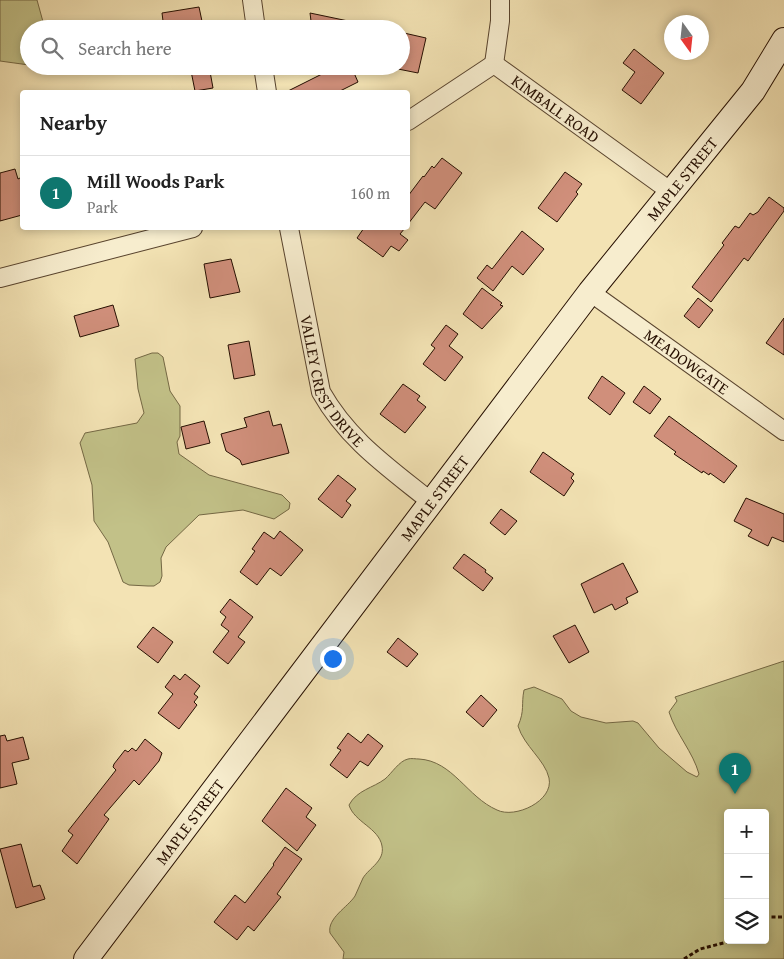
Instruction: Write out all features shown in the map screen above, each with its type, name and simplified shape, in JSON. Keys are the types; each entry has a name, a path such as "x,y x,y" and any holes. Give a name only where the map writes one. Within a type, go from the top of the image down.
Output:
{"main road":[{"name":"MAPLE STREET","path":"86,959 430,501 590,292 753,91 784,40"}],"street":[{"path":"252,0 255,20"},
{"path":"410,120 494,64 500,21 500,0"},
{"name":"KIMBALL ROAD","path":"494,64 670,191"},
{"path":"264,75 267,90"},
{"path":"0,278 186,230"},
{"name":"VALLEY CREST DRIVE","path":"289,230 321,392 334,415 353,438 430,501"},
{"name":"MEADOWGATE","path":"590,292 784,431"}],"path":[{"path":"769,917 784,917"},
{"path":"684,959 700,949 724,943"}],"shaded area":[{"path":"0,0 37,0 43,20 20,20 20,64 0,61"},
{"path":"152,353 158,353 163,357 170,391 180,406 180,436 177,442 179,454 209,475 282,495 290,503 289,509 274,519 243,510 199,515 166,547 161,558 162,576 160,582 154,586 129,585 123,582 108,542 94,521 92,485 80,443 85,433 137,423 144,413 138,389 135,359"},
{"path":"784,661 784,959 343,959 344,952 330,933 332,922 355,896 363,878 379,860 382,851 380,840 376,834 356,816 349,805 356,796 385,779 402,762 408,759 419,759 431,761 441,766 477,797 497,810 513,812 532,806 546,794 549,786 547,771 525,740 518,726 522,712 524,690 534,687 562,699 571,711 581,717 606,723 633,721 638,723 659,748 687,772 697,777 699,774 696,766 669,712 677,701 675,697"}],"building":[{"path":"199,7 202,20 163,20 162,13"},
{"path":"310,13 343,20 311,20"},
{"path":"410,34 426,38 418,73 410,71"},
{"path":"634,49 664,73 641,104 622,90 635,72 623,63"},
{"path":"192,75 211,75 213,88 195,90"},
{"path":"320,75 355,75 358,82 342,90 290,90"},
{"path":"442,158 462,173 435,209 425,202 410,221 410,193 432,166 434,168"},
{"path":"15,169 18,179 20,178 20,216 0,221 0,173"},
{"path":"565,172 582,184 576,192 578,194 557,222 538,208"},
{"path":"769,197 784,208 784,211 748,261 744,258 711,302 692,287 724,245 722,243 735,226 739,228 750,213 753,215 758,212"},
{"path":"363,230 403,230 400,234 408,240 399,251 391,246 383,257 357,238"},
{"path":"522,231 544,249 523,275 512,266 493,291 477,278 487,265 492,269"},
{"path":"231,259 240,292 210,298 204,264"},
{"path":"482,288 502,303 500,305 503,306 482,329 463,314"},
{"path":"698,298 713,310 699,328 684,316"},
{"path":"113,305 119,326 80,337 74,316"},
{"path":"784,318 784,355 766,343"},
{"path":"446,325 458,334 449,346 463,357 445,381 423,364 435,348 431,345"},
{"path":"249,341 255,375 234,379 228,345"},
{"path":"602,376 625,393 610,415 588,398"},
{"path":"403,384 420,396 417,400 426,407 405,433 380,414"},
{"path":"644,386 661,399 650,414 633,402"},
{"path":"269,411 273,426 281,424 289,453 242,465 240,460 226,451 221,434 247,427 244,418"},
{"path":"669,416 737,466 724,483 710,473 709,475 703,471 702,473 674,454 676,452 654,436"},
{"path":"204,421 210,443 186,449 181,427"},
{"path":"543,452 574,474 571,478 574,481 564,496 530,472"},
{"path":"338,475 356,489 346,501 351,505 342,518 318,499"},
{"path":"746,498 784,514 784,542 772,537 768,546 748,536 752,530 734,521"},
{"path":"501,509 517,521 505,535 490,523"},
{"path":"280,531 303,550 281,576 270,568 257,585 240,572 255,551 252,549 264,532 274,539"},
{"path":"464,554 486,570 485,572 493,578 483,591 453,568"},
{"path":"623,563 638,592 626,598 628,603 615,610 612,604 594,613 581,584"},
{"path":"230,599 253,617 238,637 245,642 228,664 213,652 229,631 221,625 226,617 220,612"},
{"path":"575,625 589,652 569,663 553,636"},
{"path":"153,627 173,642 158,663 137,647"},
{"path":"398,638 418,654 407,667 387,652"},
{"path":"185,674 200,686 194,694 198,697 194,702 197,705 179,729 158,713 173,694 165,687 174,675 180,680"},
{"path":"481,695 497,710 483,727 466,712"},
{"path":"348,733 361,743 368,734 383,746 368,766 360,761 347,778 330,765 341,750 337,748"},
{"path":"5,735 7,741 23,737 29,759 12,763 17,784 0,788 0,736"},
{"path":"145,739 162,753 159,761 139,785 134,780 104,815 109,819 77,864 62,851 73,835 68,831 116,770 113,767 114,764 125,750 128,752 132,748 136,751"},
{"path":"286,788 312,808 306,817 316,825 297,851 262,821"},
{"path":"21,844 33,887 40,885 45,899 16,908 0,849"},
{"path":"285,847 302,859 277,894 281,897 254,931 248,926 237,940 214,922 235,895 245,903 274,865"}],"place":[{"name":"Mill Woods Park","path":"735,794"}]}
